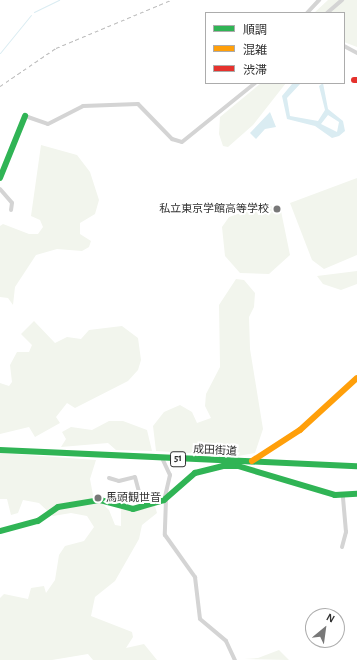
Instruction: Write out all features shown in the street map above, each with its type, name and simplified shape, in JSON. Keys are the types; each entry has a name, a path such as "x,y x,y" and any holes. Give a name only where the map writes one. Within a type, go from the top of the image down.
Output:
{"main road":[{"path":"0,178 25,116"},
{"path":"250,463 300,430 357,378"},
{"name":"成田街道","path":"0,450 162,458 240,464 357,466"},
{"path":"0,531 38,521 58,507 74,504 100,500 133,508 143,506 165,499 195,473 240,464 343,495 357,494"}],"street":[{"path":"308,12 319,0"},
{"path":"328,12 342,0"},
{"path":"345,47 357,53"},
{"path":"25,116 48,124 83,106 138,104 172,139 182,142 254,84"},
{"path":"0,189 12,202 11,210"},
{"path":"162,458 170,476 165,499 165,535 196,576 200,619 226,641 235,660"},
{"path":"109,478 119,481 135,477 143,506"},
{"path":"342,547 346,532 343,495"}],"shaded area":[{"path":"328,0 357,0 357,47 345,42 345,12 315,12"},
{"path":"260,84 285,84 253,125 228,147 223,146 219,134 220,117"},
{"path":"292,84 300,84 287,98 290,116 318,121 325,110 319,86 323,84 328,109 343,121 345,131 339,136 332,138 315,126 287,119 282,96","holes":["328,115 339,122 337,132 321,124"]},
{"path":"270,112 276,127 265,129 256,139 250,133"},
{"path":"41,145 77,155 90,172 99,200 95,214 80,223 80,234 91,241 89,247 82,251 57,249 36,255 15,287 13,305 8,298 0,297 0,226 3,224 29,234 38,234 43,227 40,220 31,216"},
{"path":"357,178 357,255 324,269 312,260 290,203"},
{"path":"267,204 281,211 290,255 269,274 240,273 225,256 222,227 229,217"},
{"path":"357,271 357,284 341,290 323,284 317,276"},
{"path":"236,279 244,280 255,293 254,307 249,317 250,349 263,429 255,453 238,456 156,451 153,426 164,412 180,405 192,412 197,423 211,418 205,406 206,394 220,367 219,305"},
{"path":"34,321 55,343 67,337 81,339 89,330 122,326 138,338 141,360 138,370 128,381 75,408 67,403 56,417 60,423 35,437 29,427 0,434 0,383 9,386 12,382 10,365 17,352 29,352 32,345 21,334"},
{"path":"109,421 123,421 147,430 152,451 116,450 108,443 61,447 66,439 62,432 71,427 92,430"},
{"path":"0,453 96,460 90,479 93,495 109,510 115,525 121,526 121,508 155,506 157,513 142,525 139,539 115,581 95,597 91,616 132,632 133,637 126,648 144,644 157,660 93,660 88,654 52,660 0,660 0,598 4,594 28,599 31,588 44,586 46,593 55,580 59,555 65,546 84,541 94,527 87,516 71,513 53,516 39,503 23,500 18,513 11,515 7,499 0,499"},
{"path":"279,650 289,660 244,659 258,658"}],"waterway":[{"path":"34,12 59,0"},
{"path":"0,53 31,15"}],"railway":[{"path":"0,86 56,48 171,0"}],"traffic: fast":[{"path":"0,178 25,116"},
{"path":"0,450 357,466"},
{"path":"0,531 38,521 58,507 100,500 133,509 164,500 195,473 223,466 238,466 335,495 357,494"}],"traffic: slow":[{"path":"252,461 300,430 357,378"}],"place":[{"name":"私立東京学館高等学校","path":"277,209"},
{"name":"馬頭観世音","path":"98,498"}]}
